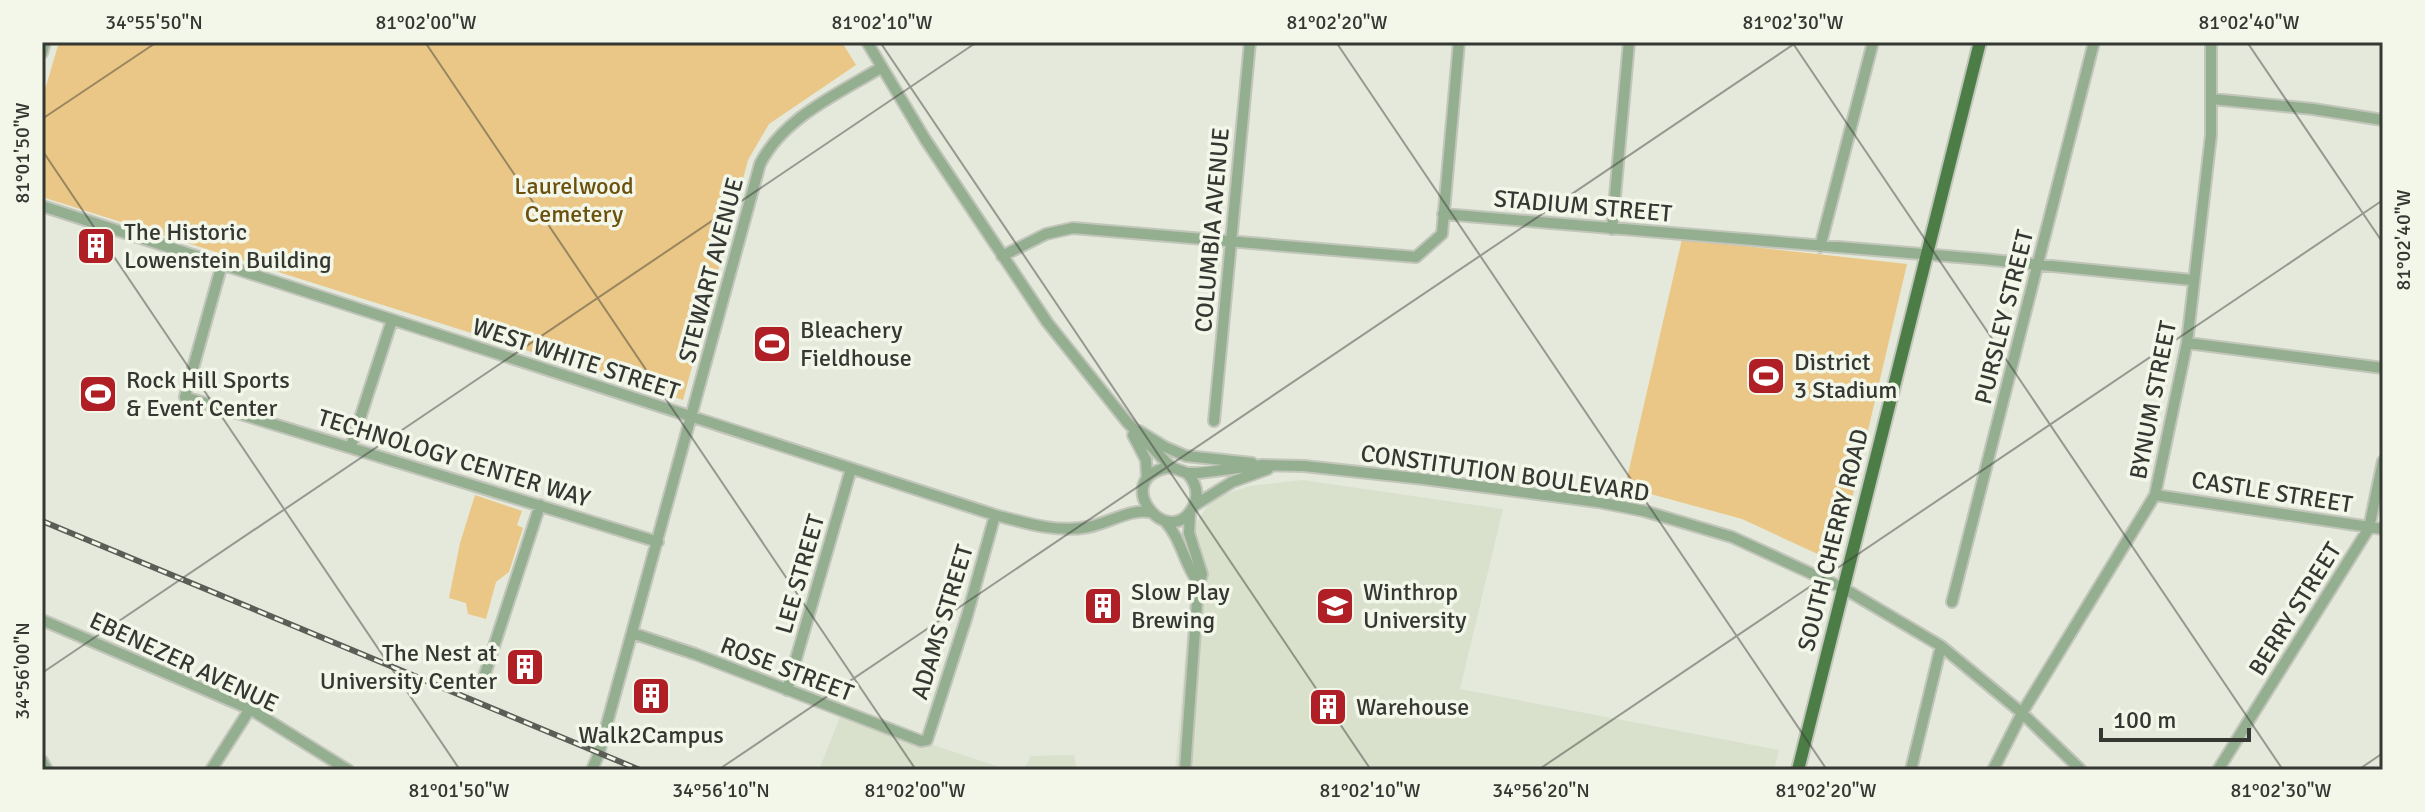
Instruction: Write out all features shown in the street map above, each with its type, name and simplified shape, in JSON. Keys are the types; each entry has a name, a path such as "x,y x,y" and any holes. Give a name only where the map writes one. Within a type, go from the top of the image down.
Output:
{"main road":[{"name":"SOUTH CHERRY ROAD","path":"1798,770 1980,42"}],"street":[{"path":"42,53 45,42"},
{"name":"CONSTITUTION BOULEVARD","path":"867,42 925,139 1047,322 1129,424 1171,467 1187,473 1262,465 1304,466 1437,480 1554,495 1644,511 1732,537 1843,588 1941,646 2022,713 2081,770"},
{"name":"COLUMBIA AVENUE","path":"1214,421 1250,42"},
{"path":"1002,256 1046,234 1073,228 1416,257 1442,234 1459,42"},
{"path":"1612,229 1629,42"},
{"path":"1820,247 1873,42"},
{"name":"PURSLEY STREET","path":"1952,602 2094,42"},
{"name":"BYNUM STREET","path":"1993,770 2022,713 2155,495 2187,343 2192,280 2208,169 2211,42"},
{"name":"STEWART AVENUE","path":"592,770 693,417 754,182 767,149 794,122 882,67"},
{"path":"2212,99 2383,120"},
{"name":"WEST WHITE STREET","path":"42,206 995,515 1048,528 1076,529 1102,524 1133,512 1149,512"},
{"name":"STADIUM STREET","path":"1443,214 2192,280"},
{"name":"TECHNOLOGY CENTER WAY","path":"222,264 185,397 658,542"},
{"path":"351,446 392,320"},
{"path":"2187,343 2383,368"},
{"path":"1129,424 1165,447 1186,456 1262,465"},
{"name":"CONSTITUTION BOULEVARD","path":"1129,424 1146,460 1147,478"},
{"name":"BERRY STREET","path":"2218,770 2369,528 2383,461"},
{"name":"CONSTITUTION BOULEVARD","path":"1165,521 1183,518 1232,482 1279,466"},
{"path":"1171,467 1154,472 1147,478 1143,491 1144,504 1149,512 1165,521 1181,544 1199,584"},
{"name":"LEE STREET","path":"787,690 851,469"},
{"path":"1185,770 1202,574 1189,533 1196,487 1187,473"},
{"name":"WEST WHITE STREET","path":"1102,524 1131,506 1143,491"},
{"name":"CASTLE STREET","path":"2155,495 2383,529"},
{"path":"485,674 540,505"},
{"name":"ADAMS STREET","path":"927,740 967,616 995,515"},
{"name":"EBENEZER AVENUE","path":"42,620 250,709 348,770"},
{"name":"ROSE STREET","path":"632,633 921,741 927,740"},
{"path":"1911,770 1941,646"},
{"path":"211,770 250,709"},
{"path":"42,761 47,770"}],"shaded area":[{"name":"Winthrop University","path":"1302,480 1503,509 1460,689 1779,750 1774,770 1175,770 1197,522 1209,504 1225,494 1250,486"},
{"path":"841,714 1008,770 819,770"},
{"path":"1074,755 1077,770 1024,770 1031,756"}],"green space":[{"name":"Laurelwood Cemetery","path":"59,42 842,42 856,65 769,124 748,160 683,400 42,197 42,100"},
{"name":"District 3 Stadium","path":"1682,239 1907,264 1837,563 1742,519 1625,487"},
{"path":"475,495 522,511 517,525 523,528 509,572 496,582 486,619 468,614 466,603 449,598 460,543"}],"railway":[{"path":"42,521 640,770"}],"place":[{"name":"The Historic Lowenstein Building","path":"96,246"},
{"name":"Bleachery Fieldhouse","path":"772,344"},
{"name":"District 3 Stadium","path":"1766,376"},
{"name":"Rock Hill Sports & Event Center","path":"98,394"},
{"name":"Slow Play Brewing","path":"1103,606"},
{"name":"Winthrop University","path":"1335,606"},
{"name":"The Nest at University Center","path":"525,667"},
{"name":"Walk2Campus","path":"651,696"},
{"name":"Warehouse","path":"1328,707"}]}
